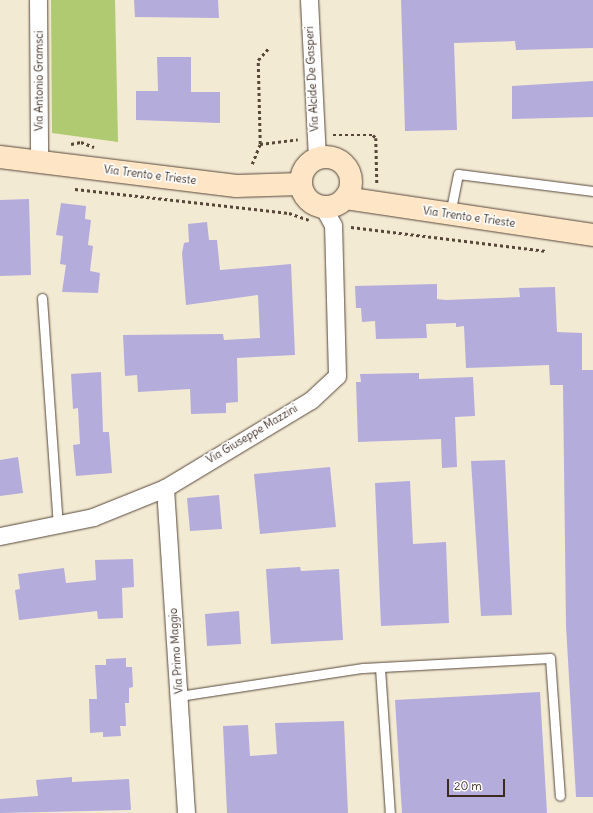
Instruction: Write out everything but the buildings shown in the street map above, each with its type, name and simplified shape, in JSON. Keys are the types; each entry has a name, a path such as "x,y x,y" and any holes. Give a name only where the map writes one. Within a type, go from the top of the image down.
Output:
{"street":[{"name":"Via Antonio Gramsci","path":"38,0 39,162"},
{"name":"Via Alcide De Gasperi","path":"309,0 317,158"},
{"name":"Via Trento e Trieste","path":"0,157 236,186 300,184"},
{"path":"317,158 333,158 346,167 351,182 345,198 328,216 305,197 300,184 305,168 317,158"},
{"name":"Via Trento e Trieste","path":"345,198 450,215 593,235"},
{"name":"Via Giuseppe Mazzini","path":"0,536 58,526 93,517 165,488 311,400 337,376 328,216"},
{"name":"Via Primo Maggio","path":"165,488 186,813"}],"lane":[{"path":"450,215 458,174 593,191"},
{"path":"42,298 58,526"},
{"path":"179,696 380,668 550,658 560,796"},
{"path":"380,668 390,813"}],"path":[{"path":"260,144 258,60 268,49"},
{"path":"68,188 289,213 315,223 328,216 550,251"}],"green space":[{"path":"51,0 115,0 118,142 52,133"}]}
